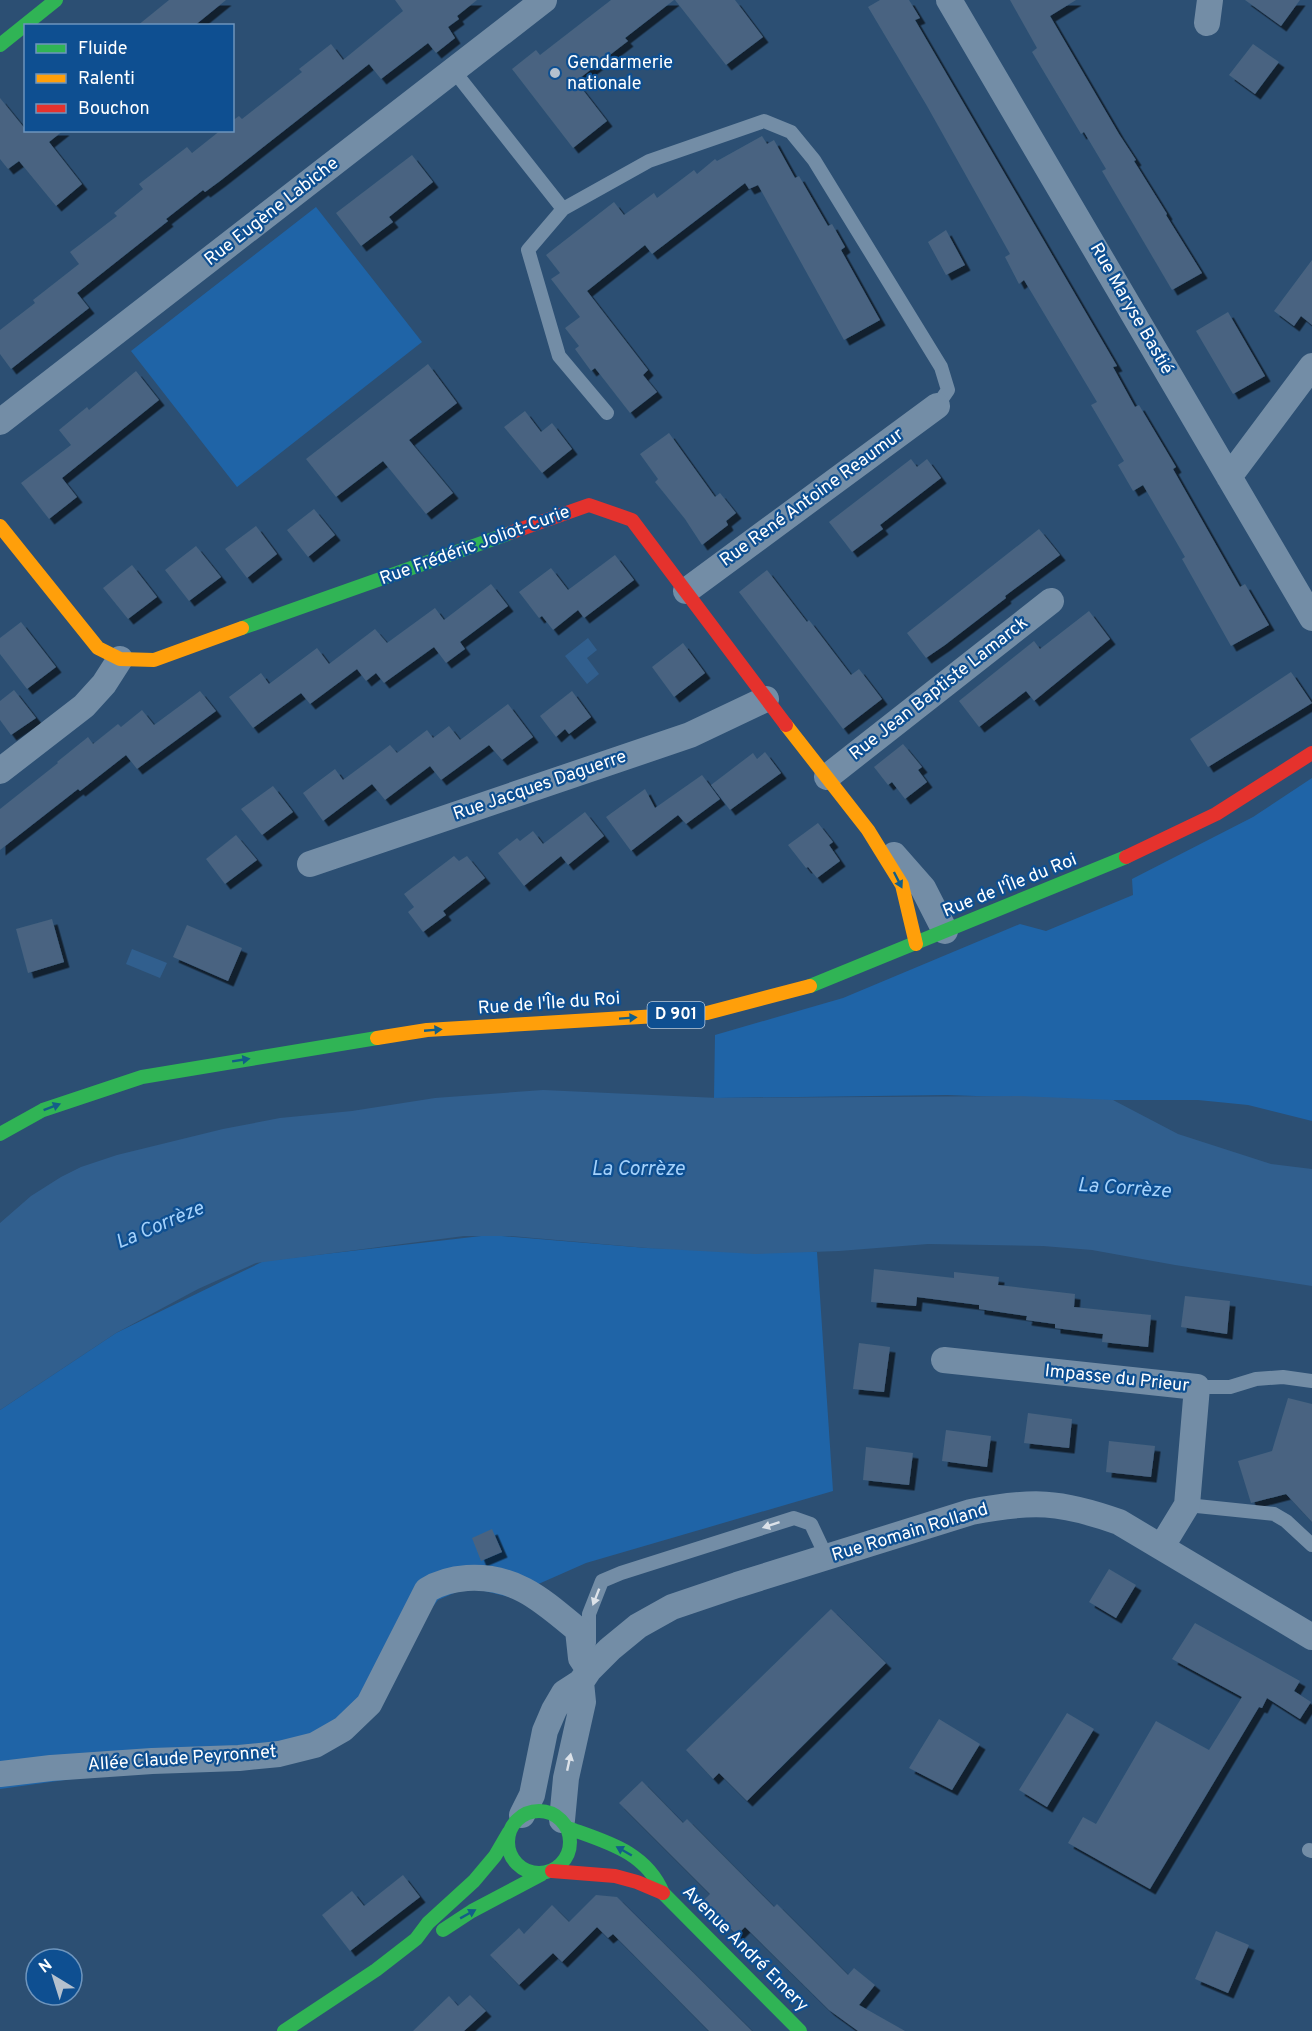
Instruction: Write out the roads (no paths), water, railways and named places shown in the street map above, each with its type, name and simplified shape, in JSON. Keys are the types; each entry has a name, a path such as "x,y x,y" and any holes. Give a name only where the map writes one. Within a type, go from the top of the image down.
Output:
{"street":[{"path":"26,24 56,0"},
{"name":"Rue Eugène Labiche","path":"0,422 544,0"},
{"name":"Rue Maryse Bastié","path":"949,0 1312,618"},
{"path":"0,45 24,26"},
{"path":"1229,477 1312,366"},
{"name":"Rue René Antoine Reaumur","path":"686,591 938,406"},
{"name":"Rue Frédéric Joliot-Curie","path":"0,526 98,648 120,659 154,660 589,505 632,520 766,699 868,830 902,885 916,944"},
{"name":"Rue Jean Baptiste Lamarck","path":"827,777 1051,601"},
{"path":"0,771 84,706 104,684 120,659"},
{"name":"Rue Jacques Daguerre","path":"310,864 690,735 766,699"},
{"name":"Rue de l'Île du Roi","path":"0,1134 43,1110 142,1077 427,1030 707,1013 811,986 1126,858 1216,814 1312,753"},
{"name":"Rue Frédéric Joliot-Curie","path":"868,830 910,870 923,888 945,931"},
{"name":"Impasse du Prieur","path":"944,1360 1197,1387 1187,1505 1162,1546"},
{"name":"Rue Romain Rolland","path":"515,1824 532,1795 545,1731 554,1710 564,1694 585,1676 610,1649 638,1626 672,1607 971,1512 1005,1505 1040,1503 1064,1505 1110,1518 1162,1546 1312,1637"},
{"name":"Allée Claude Peyronnet","path":"0,1774 152,1761 239,1758 279,1754 315,1745 343,1729 369,1704 428,1590 438,1583 457,1579 484,1577 507,1582 526,1590 548,1605 578,1630 585,1676"},
{"path":"416,1939 436,1935 472,1911 560,1865 567,1857 570,1848 565,1824 566,1778 583,1702 585,1676"},
{"path":"284,2031 376,1970 416,1939 428,1923 474,1881 495,1856 515,1824 532,1811 543,1810 553,1814 565,1824"},
{"path":"515,1824 507,1843 515,1863 523,1869 547,1872"},
{"name":"Avenue André Emery","path":"565,1824 611,1843 633,1856 652,1872 663,1893 800,2031"},
{"name":"Avenue André Emery","path":"547,1872 615,1876 663,1893"}],"lane":[{"path":"454,71 564,209"},
{"path":"608,413 559,356 528,250 564,209 649,161 764,121 791,132 814,160 941,367 948,390 938,406"},
{"path":"1197,1387 1230,1387 1256,1379 1283,1377 1312,1381"},
{"path":"1187,1505 1274,1514 1286,1521 1312,1545"},
{"path":"585,1676 589,1614 602,1581 794,1518 811,1524 827,1558"}],"water":[{"path":"588,638 597,650 587,658 599,674 587,684 565,656"},
{"path":"132,949 167,963 160,978 126,964"},
{"name":"La Corrèze","path":"543,1090 718,1098 1020,1096 1113,1100 1178,1134 1271,1164 1312,1169 1312,1286 1092,1250 1043,1246 928,1244 839,1251 755,1254 647,1248 511,1236 464,1236 256,1263 198,1289 116,1333 0,1410 0,1223 31,1196 61,1177 81,1167 117,1155 223,1129 280,1118 352,1111 435,1098"}],"place":[{"name":"Gendarmerie nationale","path":"555,73"}]}
